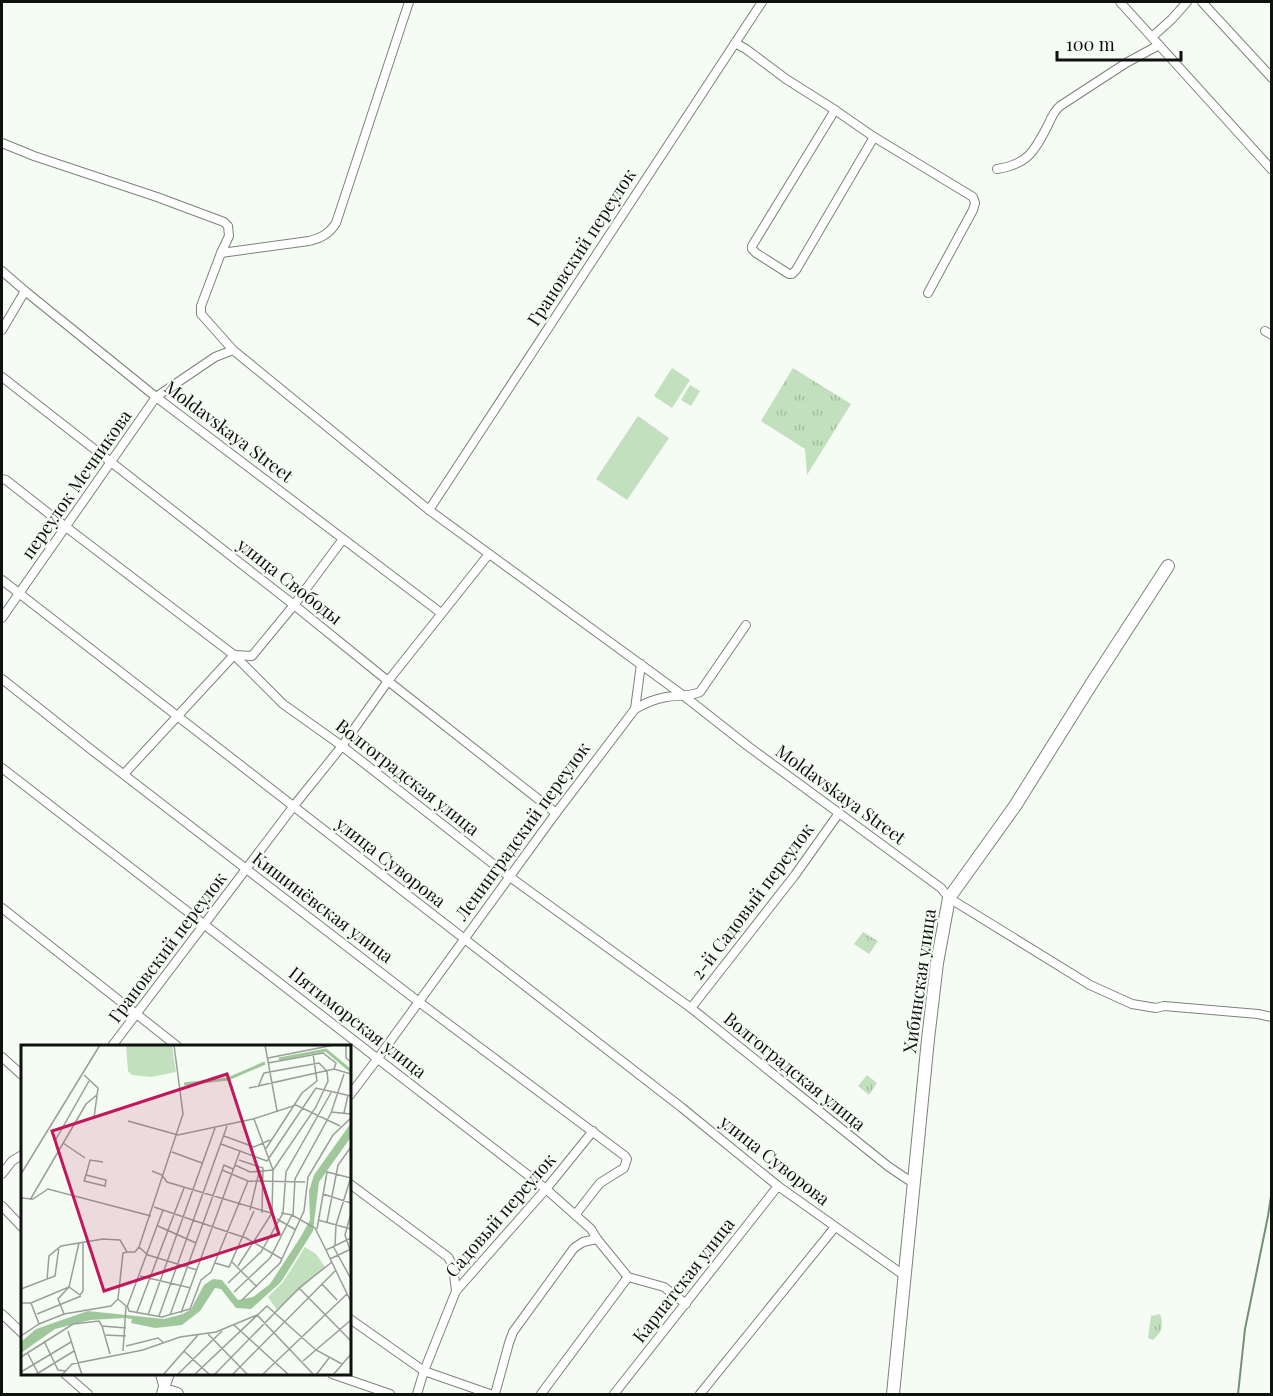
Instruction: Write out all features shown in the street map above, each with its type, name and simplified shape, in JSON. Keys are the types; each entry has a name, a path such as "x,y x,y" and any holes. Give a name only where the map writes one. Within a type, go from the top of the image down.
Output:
{"street":[{"path":"221,253 309,241 324,236 332,230 336,224 409,2"},
{"name":"Грановский переулок","path":"429,510 762,2"},
{"path":"1120,2 1272,170"},
{"path":"1152,37 1187,2"},
{"path":"1202,2 1272,78"},
{"path":"735,44 746,49 786,79 874,137 973,197 975,203 973,210 928,293"},
{"path":"997,169 1011,167 1026,159 1060,105 1159,45"},
{"path":"835,110 753,243 752,249 756,253 792,274 874,137"},
{"path":"2,143 224,222 228,226 229,236 221,253"},
{"name":"Moldavskaya Street","path":"221,253 201,310 203,317 233,350 429,510 684,696 749,747 941,888 949,898 1090,985 1132,1004 1272,1017"},
{"name":"Moldavskaya Street","path":"2,271 156,397 441,613"},
{"path":"2,330 25,291"},
{"path":"156,397 215,357 233,350"},
{"name":"улица Свободы","path":"2,377 556,813"},
{"name":"переулок Мечникова","path":"2,618 156,397"},
{"name":"Волгоградская улица","path":"2,479 234,655 283,704 342,746 510,877 691,1008 889,1167 913,1183"},
{"path":"124,774 234,655 252,656 294,605 343,539"},
{"name":"Грановский переулок","path":"113,1045 293,807 342,746 388,681 489,554"},
{"name":"Хибинская улица","path":"893,1395 937,963 949,898 1015,806 1168,566"},
{"name":"улица Суворова","path":"2,580 681,1107 778,1186 905,1276"},
{"name":"Ленинградский переулок","path":"351,1094 635,709 652,700 700,692 746,625"},
{"path":"635,709 641,664"},
{"name":"Кишинёвская улица","path":"2,679 419,1002 625,1156 627,1159 624,1168 600,1183 575,1215"},
{"name":"Пятиморская улица","path":"2,768 546,1189 591,1229 628,1277"},
{"name":"2-й Садовый переулок","path":"691,1008 795,875 839,813"},
{"path":"2,908 175,1045"},
{"path":"2,1058 21,1074"},
{"name":"Садовый переулок","path":"417,1395 456,1290 546,1189 593,1131"},
{"path":"2,1174 12,1161 21,1156"},
{"path":"351,1185 448,1257 453,1266 456,1290"},
{"name":"Карпатская улица","path":"614,1395 778,1186"},
{"path":"2,1206 21,1226"},
{"path":"700,1395 835,1227"},
{"path":"495,1395 509,1343 518,1324 574,1248 583,1242 597,1239"},
{"path":"541,1395 628,1277 664,1287 686,1304"},
{"path":"2,1314 21,1333"},
{"path":"351,1320 424,1371 490,1395"},
{"path":"66,1375 88,1395"},
{"path":"160,1375 163,1392"},
{"path":"163,1392 170,1375"},
{"path":"335,1375 390,1395"},
{"path":"163,1392 177,1395"}],"green space":[{"path":"672,368 690,380 672,408 654,396"},
{"path":"793,368 851,404 807,475 805,449 761,421"},
{"path":"690,385 700,391 691,406 681,400"},
{"path":"638,416 669,438 627,500 596,479"},
{"path":"863,932 878,941 869,954 854,944"},
{"path":"867,1075 877,1083 869,1095 858,1086"},
{"path":"1160,1314 1161,1328 1153,1340 1148,1338 1151,1316"}],"waterway":[{"path":"1238,1394 1245,1329 1272,1190"}]}
